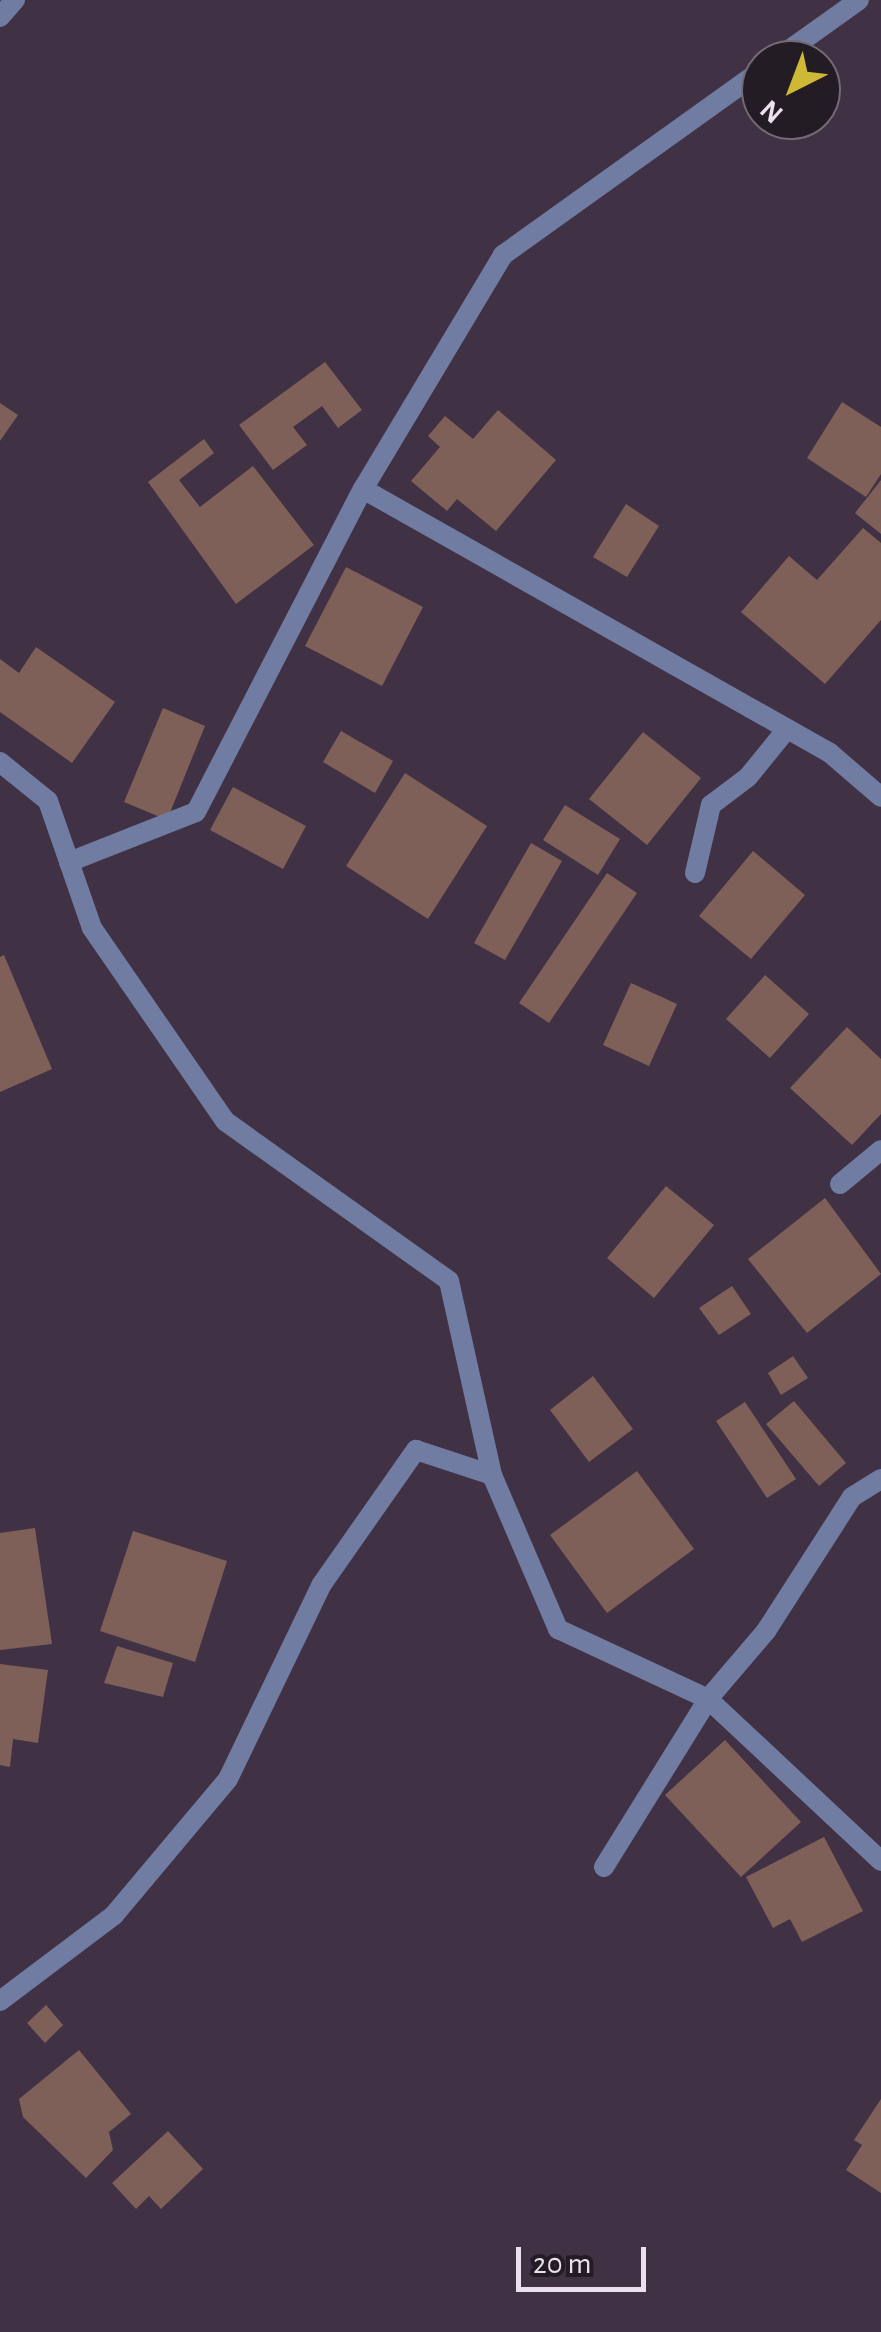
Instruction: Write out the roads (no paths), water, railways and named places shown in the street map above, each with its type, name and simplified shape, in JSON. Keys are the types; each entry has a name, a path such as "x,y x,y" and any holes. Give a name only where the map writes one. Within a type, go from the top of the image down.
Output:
{"street":[{"path":"0,17 15,0"},
{"path":"803,40 859,0"},
{"path":"70,862 196,812 363,489 503,255 741,84"},
{"path":"363,489 830,753 881,798"},
{"path":"694,873 711,805 748,776 787,729"},
{"path":"0,762 48,801 92,928 226,1121 449,1281 492,1475 558,1629 708,1698 881,1860"},
{"path":"840,1184 881,1150"},
{"path":"0,2001 114,1914 228,1779 322,1584 416,1450 492,1475"},
{"path":"604,1867 708,1698 766,1631 852,1497 881,1479"}]}
